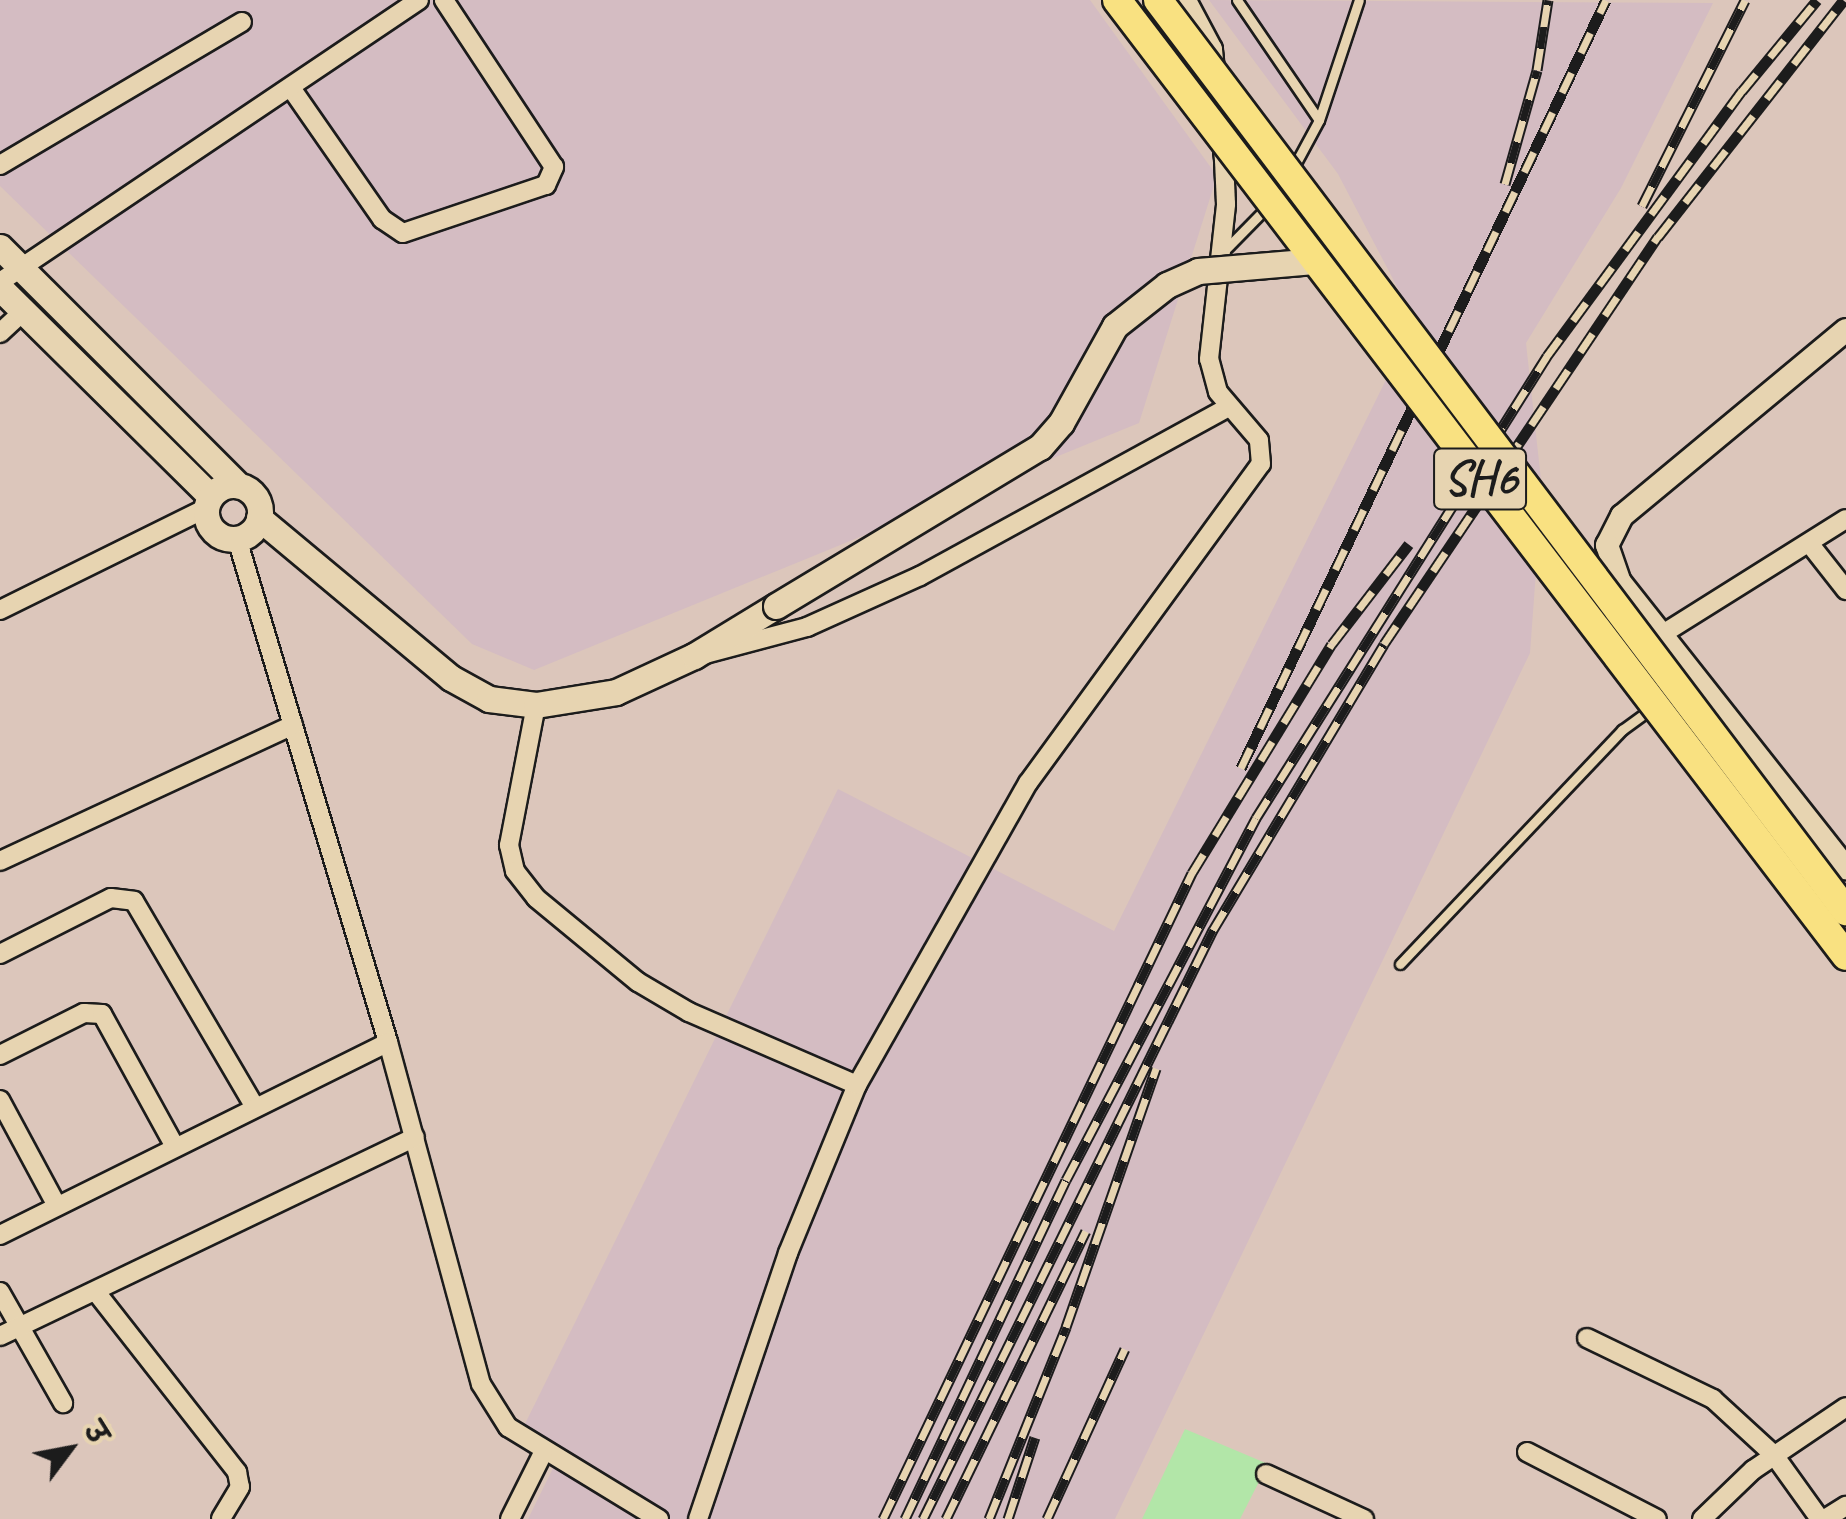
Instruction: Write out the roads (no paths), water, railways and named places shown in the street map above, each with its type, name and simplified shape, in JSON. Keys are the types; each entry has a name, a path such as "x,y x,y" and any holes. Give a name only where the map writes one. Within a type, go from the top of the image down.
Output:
{"main road":[{"name":"SH6","path":"1117,0 1846,956"},
{"name":"SH6","path":"1158,0 1846,912"},
{"path":"0,247 7,279 24,311 208,502 214,532 237,539 259,518"},
{"path":"7,279 238,485 253,494 259,518 451,678 490,699 536,705 616,692 694,656 1040,447 1061,424 1115,326 1167,286 1198,271 1314,262"},
{"path":"208,502 238,485"}],"street":[{"path":"7,279 419,0"},
{"path":"291,88 382,218 403,233 546,185 554,167 444,0"},
{"path":"698,1519 782,1272 856,1085 1028,783 1261,464 1259,440 1229,407 1208,359 1226,204 1215,61 1187,0"},
{"path":"0,164 242,22"},
{"path":"0,333 24,311"},
{"path":"1846,330 1611,530 1608,560 1694,678 1846,868"},
{"path":"694,656 807,627 920,576 1229,407"},
{"path":"0,610 208,502"},
{"path":"1661,635 1846,520"},
{"path":"237,539 388,1042 481,1384 508,1428 543,1453 659,1519"},
{"path":"1809,543 1846,590"},
{"path":"536,705 509,845 516,872 536,898 638,982 689,1012 856,1085"},
{"path":"0,861 293,725"},
{"path":"0,954 111,898 134,901 255,1107"},
{"path":"0,1055 84,1013 102,1014 175,1147"},
{"path":"0,1235 388,1042"},
{"path":"0,1100 58,1206"},
{"path":"0,1336 415,1137"},
{"path":"0,1292 64,1403"},
{"path":"96,1292 237,1472 240,1487 221,1519"},
{"path":"1587,1338 1704,1394 1774,1455 1822,1519 1846,1506"},
{"path":"1702,1519 1774,1455 1846,1407"},
{"path":"1527,1452 1658,1519"},
{"path":"510,1519 543,1453"},
{"path":"1266,1474 1364,1519"}],"lane":[{"path":"1237,0 1319,120"},
{"path":"1218,256 1282,188 1319,120 1359,0"},
{"path":"1400,964 1622,730 1694,678"}],"railway":[{"path":"1505,184 1537,70 1548,0"},
{"path":"1241,768 1606,0"},
{"path":"1642,206 1745,0"},
{"path":"905,1519 1066,1180 1256,818 1547,356 1742,91 1817,0"},
{"path":"923,1519 1213,930 1384,644 1658,237 1844,0"},
{"path":"883,1519 1192,873 1332,644 1409,544"},
{"path":"989,1519 1066,1327 1156,1068"},
{"path":"946,1519 1086,1231"},
{"path":"1047,1519 1125,1349"},
{"path":"1008,1519 1035,1437"}]}
